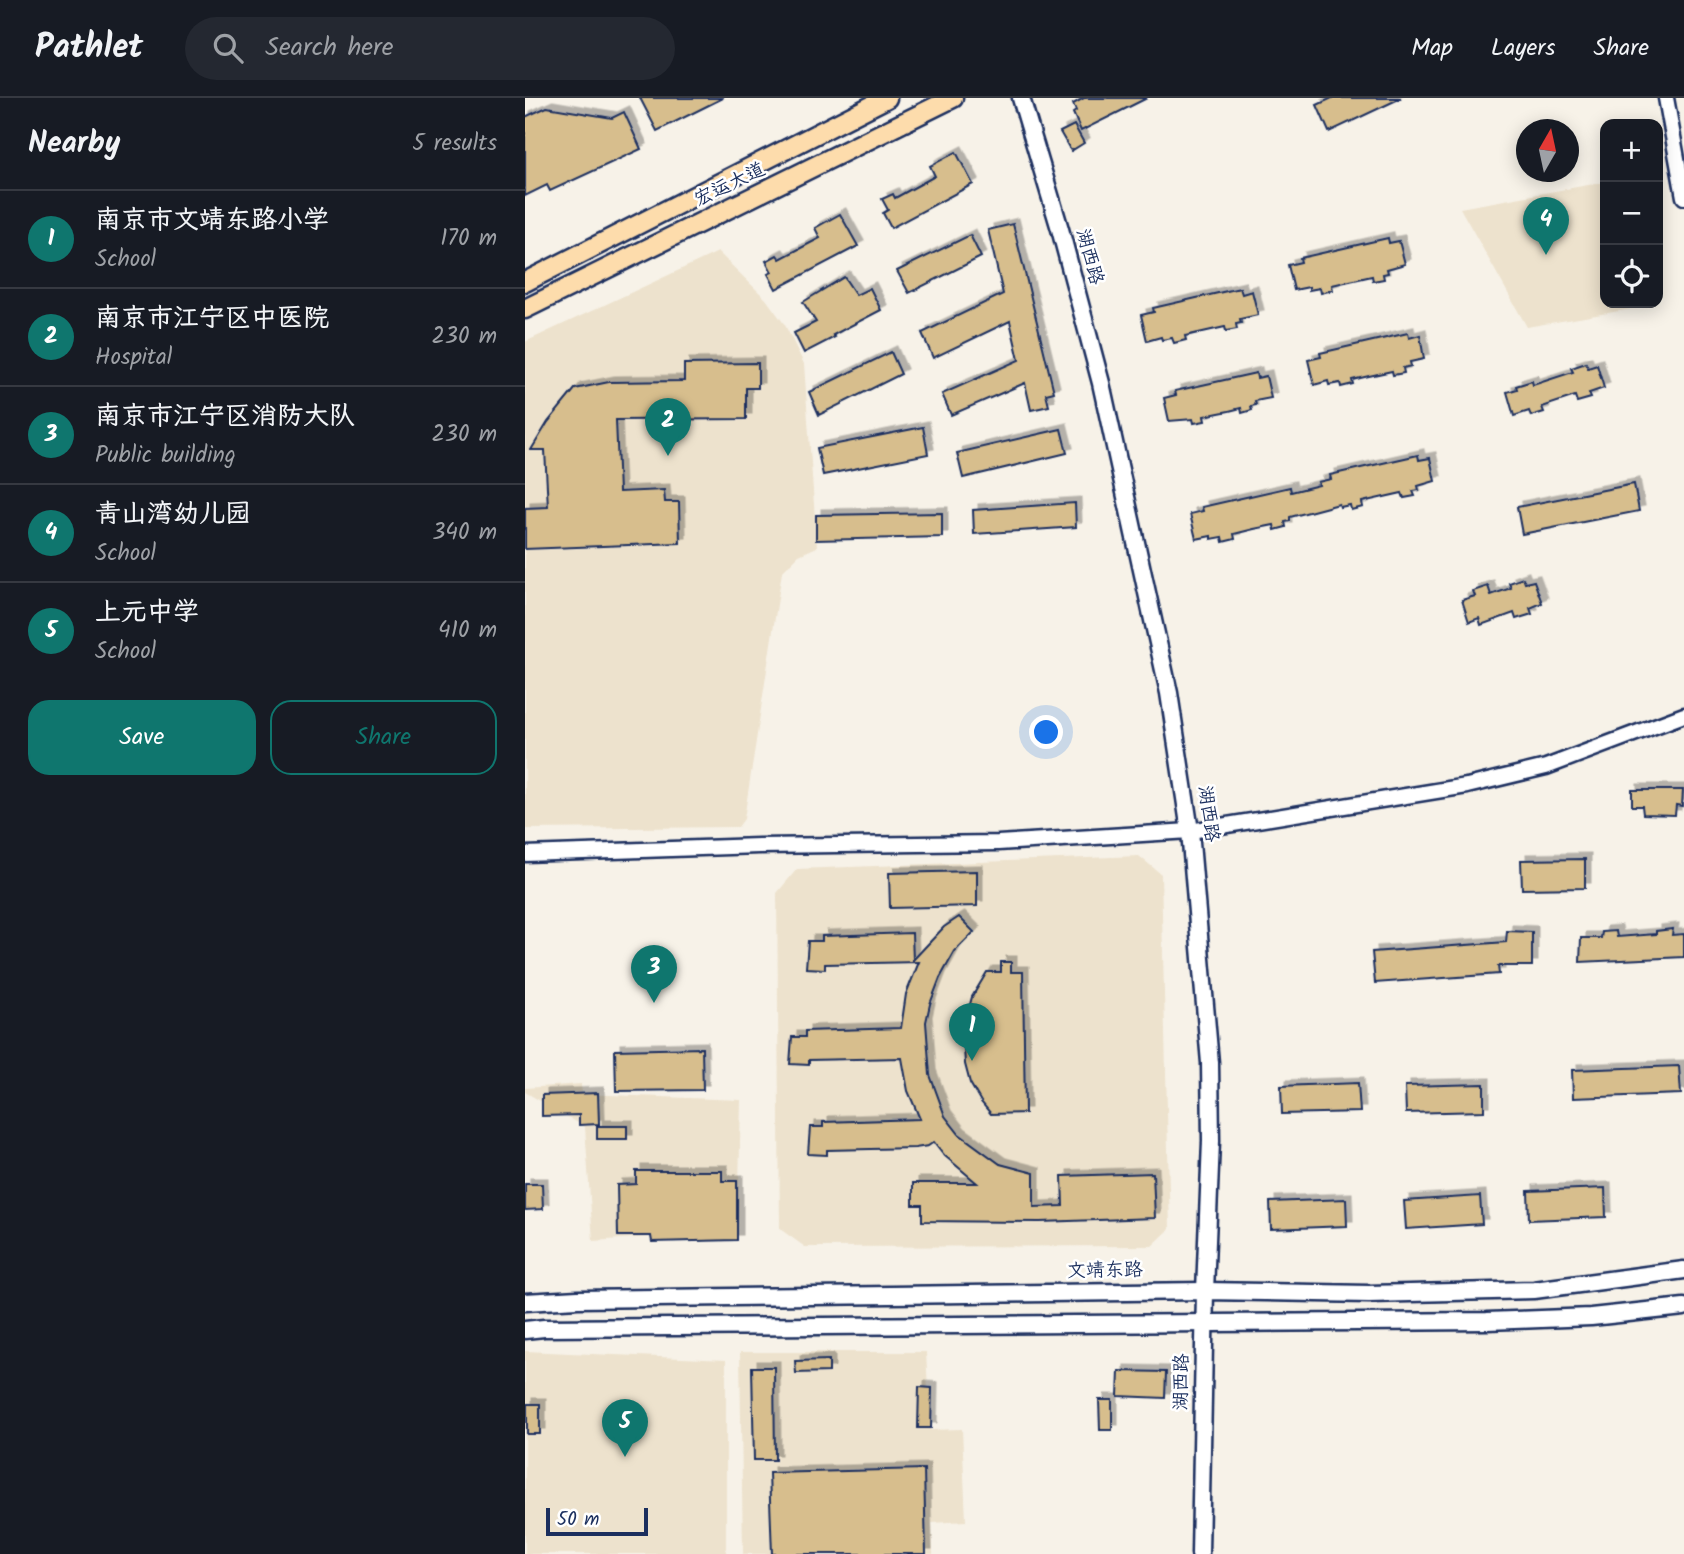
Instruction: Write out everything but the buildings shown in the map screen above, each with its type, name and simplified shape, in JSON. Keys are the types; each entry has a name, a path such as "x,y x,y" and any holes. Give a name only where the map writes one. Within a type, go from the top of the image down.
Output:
{"main road":[{"name":"宏运大道","path":"525,282 887,98"},
{"name":"宏运大道","path":"525,309 953,98"},
{"name":"湖西路","path":"1021,98 1060,229 1101,383 1169,693 1190,831 1210,1063 1211,1141 1200,1554"},
{"name":"文靖东路","path":"525,1302 578,1299 1205,1291 1369,1294 1534,1290 1684,1270"},
{"path":"525,1330 1205,1324 1591,1317 1684,1307"}],"street":[{"path":"1666,98 1684,197"},
{"path":"525,854 759,846 998,843 1190,831 1467,786 1546,767 1684,715"}],"shaded area":[{"path":"1600,183 1600,308 1636,308 1527,327 1460,208"},
{"path":"718,252 766,299 785,325 804,364 817,547 799,555 782,572 744,819 738,827 525,829 525,342"},
{"path":"1139,856 1161,874 1170,1229 1152,1246 805,1247 780,1229 777,893 797,869"},
{"path":"581,1084 582,1094 741,1100 738,1231 593,1241 585,1127 525,1092 525,1088"},
{"path":"525,1351 726,1360 726,1554 525,1554"},
{"path":"740,1352 926,1352 930,1430 962,1429 966,1521 932,1523 933,1554 743,1554"}],"place":[{"name":"青山湾幼儿园","path":"1546,255"},
{"name":"南京市江宁区中医院","path":"668,456"},
{"name":"南京市江宁区消防大队","path":"654,1003"},
{"name":"南京市文靖东路小学","path":"972,1061"},
{"name":"上元中学","path":"625,1457"}]}
